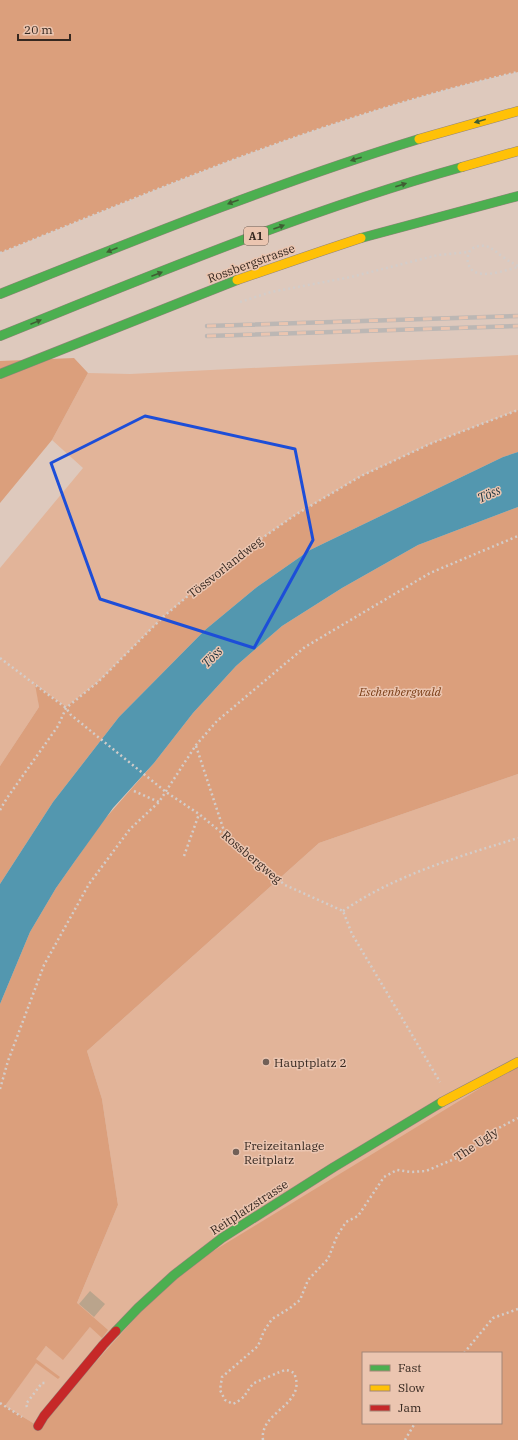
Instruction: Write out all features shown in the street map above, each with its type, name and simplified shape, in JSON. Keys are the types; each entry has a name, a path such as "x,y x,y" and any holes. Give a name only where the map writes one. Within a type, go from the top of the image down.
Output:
{"main road":[{"path":"0,294 207,212 312,174 401,144 518,111"},
{"name":"A1","path":"0,336 192,260 324,211 413,181 518,151"},
{"name":"Rossbergstrasse","path":"0,374 86,339 294,259 369,236 518,196"},
{"name":"Reitplatzstrasse","path":"38,1426 44,1416 103,1345 138,1308 174,1275 222,1238 449,1098 518,1062"}],"path":[{"path":"0,253 144,194 270,147 400,104 518,72"},
{"path":"477,245 488,246 518,266 482,275 476,274 472,271 469,265 469,252 471,248 477,245"},
{"path":"238,303 271,292 352,277 438,255 469,252"},
{"name":"Tössvorlandweg","path":"0,810 58,726 66,708 98,682 164,616 231,560 295,515 361,476 432,443 518,410"},
{"path":"0,1090 8,1061 44,965 89,884 130,829 159,802 196,745 217,721 305,647 430,573 518,536"},
{"name":"Rossbergweg","path":"0,658 66,708 71,715 166,792 199,814 285,885 343,911"},
{"path":"196,745 225,835"},
{"path":"134,791 159,802"},
{"path":"184,856 199,814"},
{"path":"449,1098 352,934 343,911 363,897 410,874 518,838"},
{"name":"The Ugly","path":"263,1440 262,1435 268,1421 284,1407 296,1393 298,1381 294,1373 287,1370 278,1372 263,1380 254,1382 242,1399 232,1404 225,1400 220,1390 222,1377 258,1346 264,1331 272,1319 300,1300 308,1280 328,1259 337,1236 346,1222 358,1216 384,1177 397,1170 410,1172 426,1171 453,1160 475,1147 487,1134 518,1118"},
{"path":"465,1352 493,1318 518,1310"},
{"path":"0,1404 38,1426"},
{"path":"405,1440 414,1424"}],"highlighted area":[{"path":"145,416 295,449 313,540 254,648 100,599 51,463"}],"shaded area":[{"path":"518,355 518,410 432,443 361,476 66,708 36,684 39,707 0,766 0,568 83,468 52,440 88,373 130,374"},
{"name":"Freizeitanlage Reitplatz","path":"518,774 518,1065 38,1426 5,1406 36,1362 59,1377 35,1359 46,1346 63,1359 90,1327 77,1303 118,1205 102,1099 87,1051 319,843"}],"green space":[{"path":"0,0 518,0 518,72 422,97 281,142 125,202 0,253"},
{"path":"74,358 88,373 52,440 0,503 0,361"},
{"path":"518,410 518,452 503,457 310,550 257,587 205,630 119,717 53,802 0,884 0,766 39,707 35,684 66,707 98,682 164,616 231,560 295,515 361,476 432,443"},
{"name":"Eschenbergwald","path":"518,507 518,774 319,843 87,1051 102,1099 118,1205 77,1303 108,1330 102,1338 90,1327 63,1360 46,1346 36,1359 60,1377 58,1379 36,1363 5,1406 38,1426 174,1275 518,1065 518,1440 0,1440 0,1004 30,932 56,888 103,821 154,763 193,713 236,666 282,626 342,588 418,545"}],"water":[{"name":"Töss","path":"518,452 518,507 418,545 342,588 282,626 236,666 193,713 154,763 113,808 56,888 30,932 0,1004 0,884 53,802 119,717 205,630 257,587 310,550 503,457"}],"building":[{"path":"90,1291 105,1304 94,1317 79,1304"}],"railway":[{"path":"207,326 518,316"},
{"path":"207,336 518,326"}],"traffic: fast":[{"path":"0,294 156,232 260,193 419,139"},
{"path":"0,336 171,267 286,224 403,184 462,167"},
{"path":"361,238 518,196"},
{"path":"0,374 237,280"},
{"path":"116,1331 138,1308 174,1275 222,1238 334,1167 442,1102"}],"traffic: slow":[{"path":"419,139 518,111"},
{"path":"462,167 518,151"},
{"path":"237,280 361,238"},
{"path":"442,1102 518,1062"}],"traffic: jam":[{"path":"38,1426 44,1416 116,1331"}],"place":[{"name":"Hauptplatz 2","path":"266,1062"},
{"name":"Freizeitanlage Reitplatz","path":"236,1152"}]}
